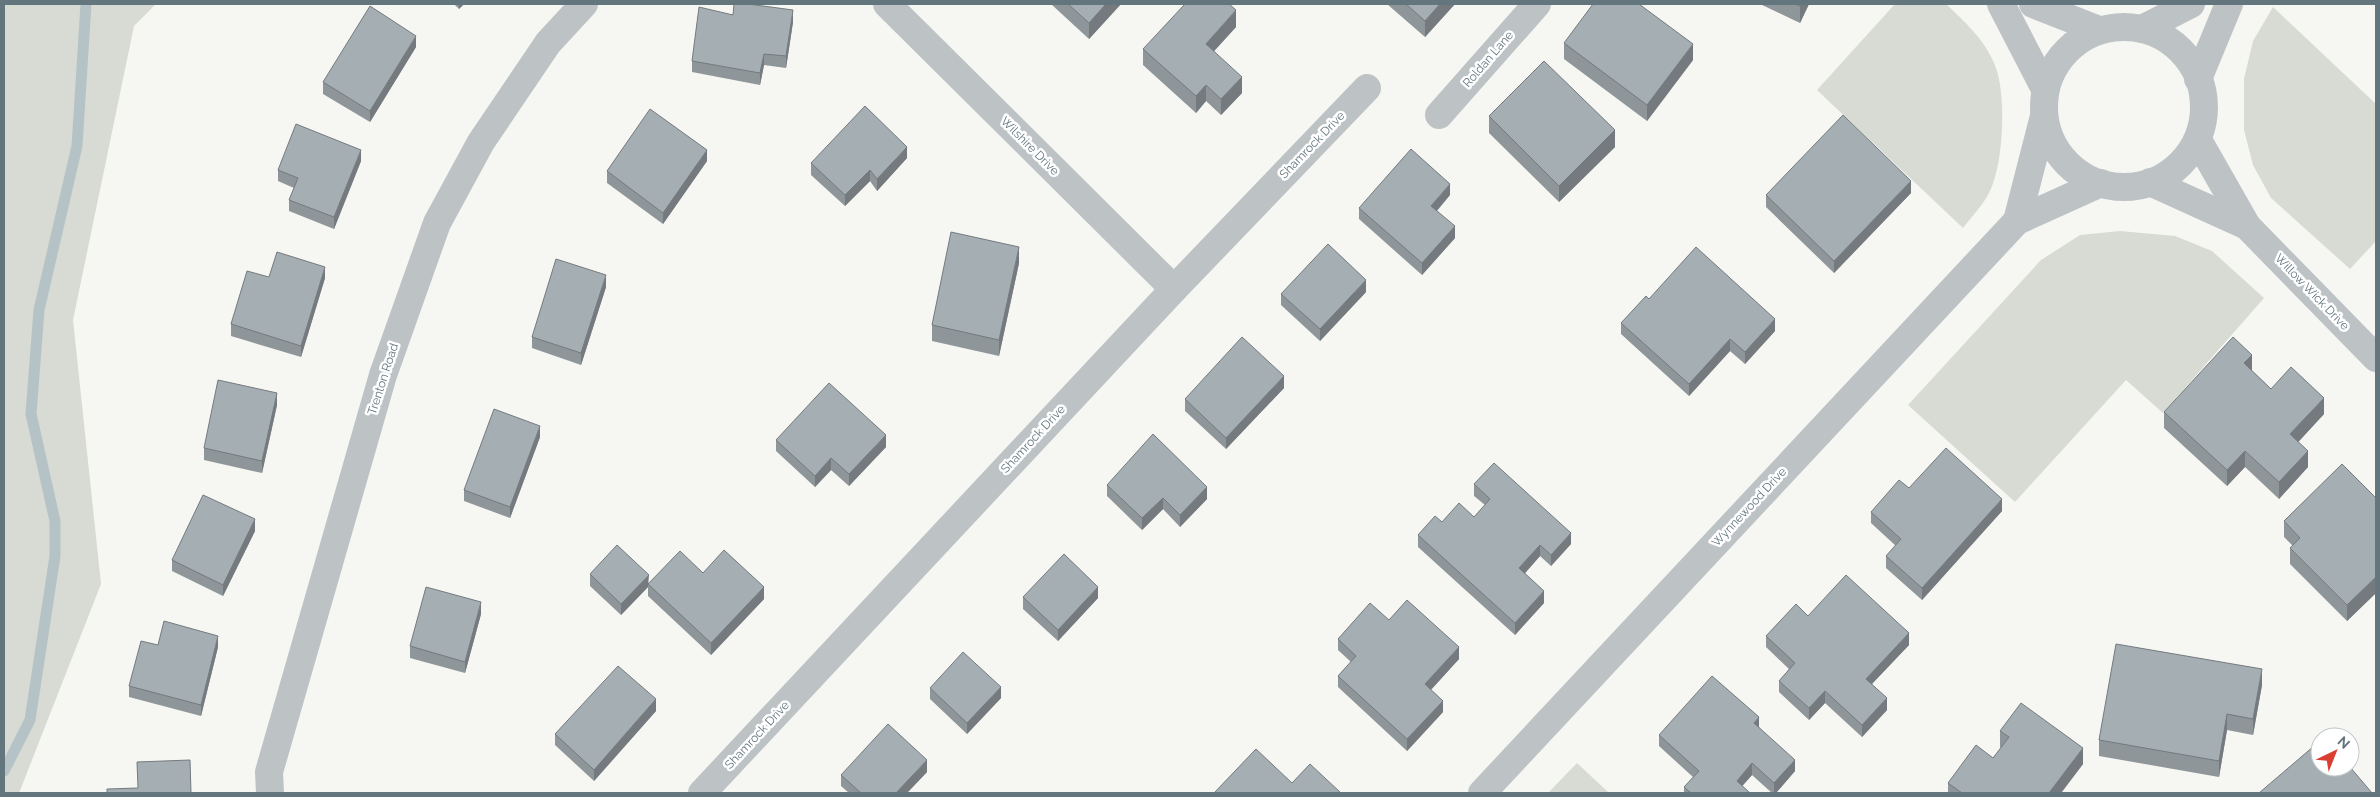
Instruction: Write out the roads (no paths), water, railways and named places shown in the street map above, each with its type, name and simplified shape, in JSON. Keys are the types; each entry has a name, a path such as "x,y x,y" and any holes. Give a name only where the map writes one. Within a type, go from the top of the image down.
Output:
{"street":[{"name":"Trenton Road","path":"270,793 269,772 383,375 437,223 481,142 548,42 584,4"},
{"name":"Wilshire Drive","path":"887,4 1174,289"},
{"name":"Roldan Lane","path":"1440,115 1537,4"},
{"path":"2001,4 2045,89"},
{"path":"2033,4 2099,30"},
{"path":"2142,29 2191,4"},
{"path":"2198,79 2229,4"},
{"name":"Wynnewood Drive","path":"2016,221 2044,116 2045,89 2056,64 2074,43 2099,30 2126,26 2153,32 2177,46 2194,66 2203,90 2204,116 2198,140 2184,162 2164,177 2140,186 2123,187 2090,180 2068,165 2052,143 2044,116"},
{"name":"Shamrock Drive","path":"702,793 1174,289 1367,88"},
{"name":"Willow Wick Drive","path":"2198,140 2247,226 2376,358"},
{"name":"Willow Wick Drive","path":"2150,182 2247,226"},
{"name":"Wynnewood Drive","path":"1482,793 2016,221 2101,183"}],"waterway":[{"path":"4,771 30,720 55,556 55,521 31,414 39,310 77,146 86,4"}]}
